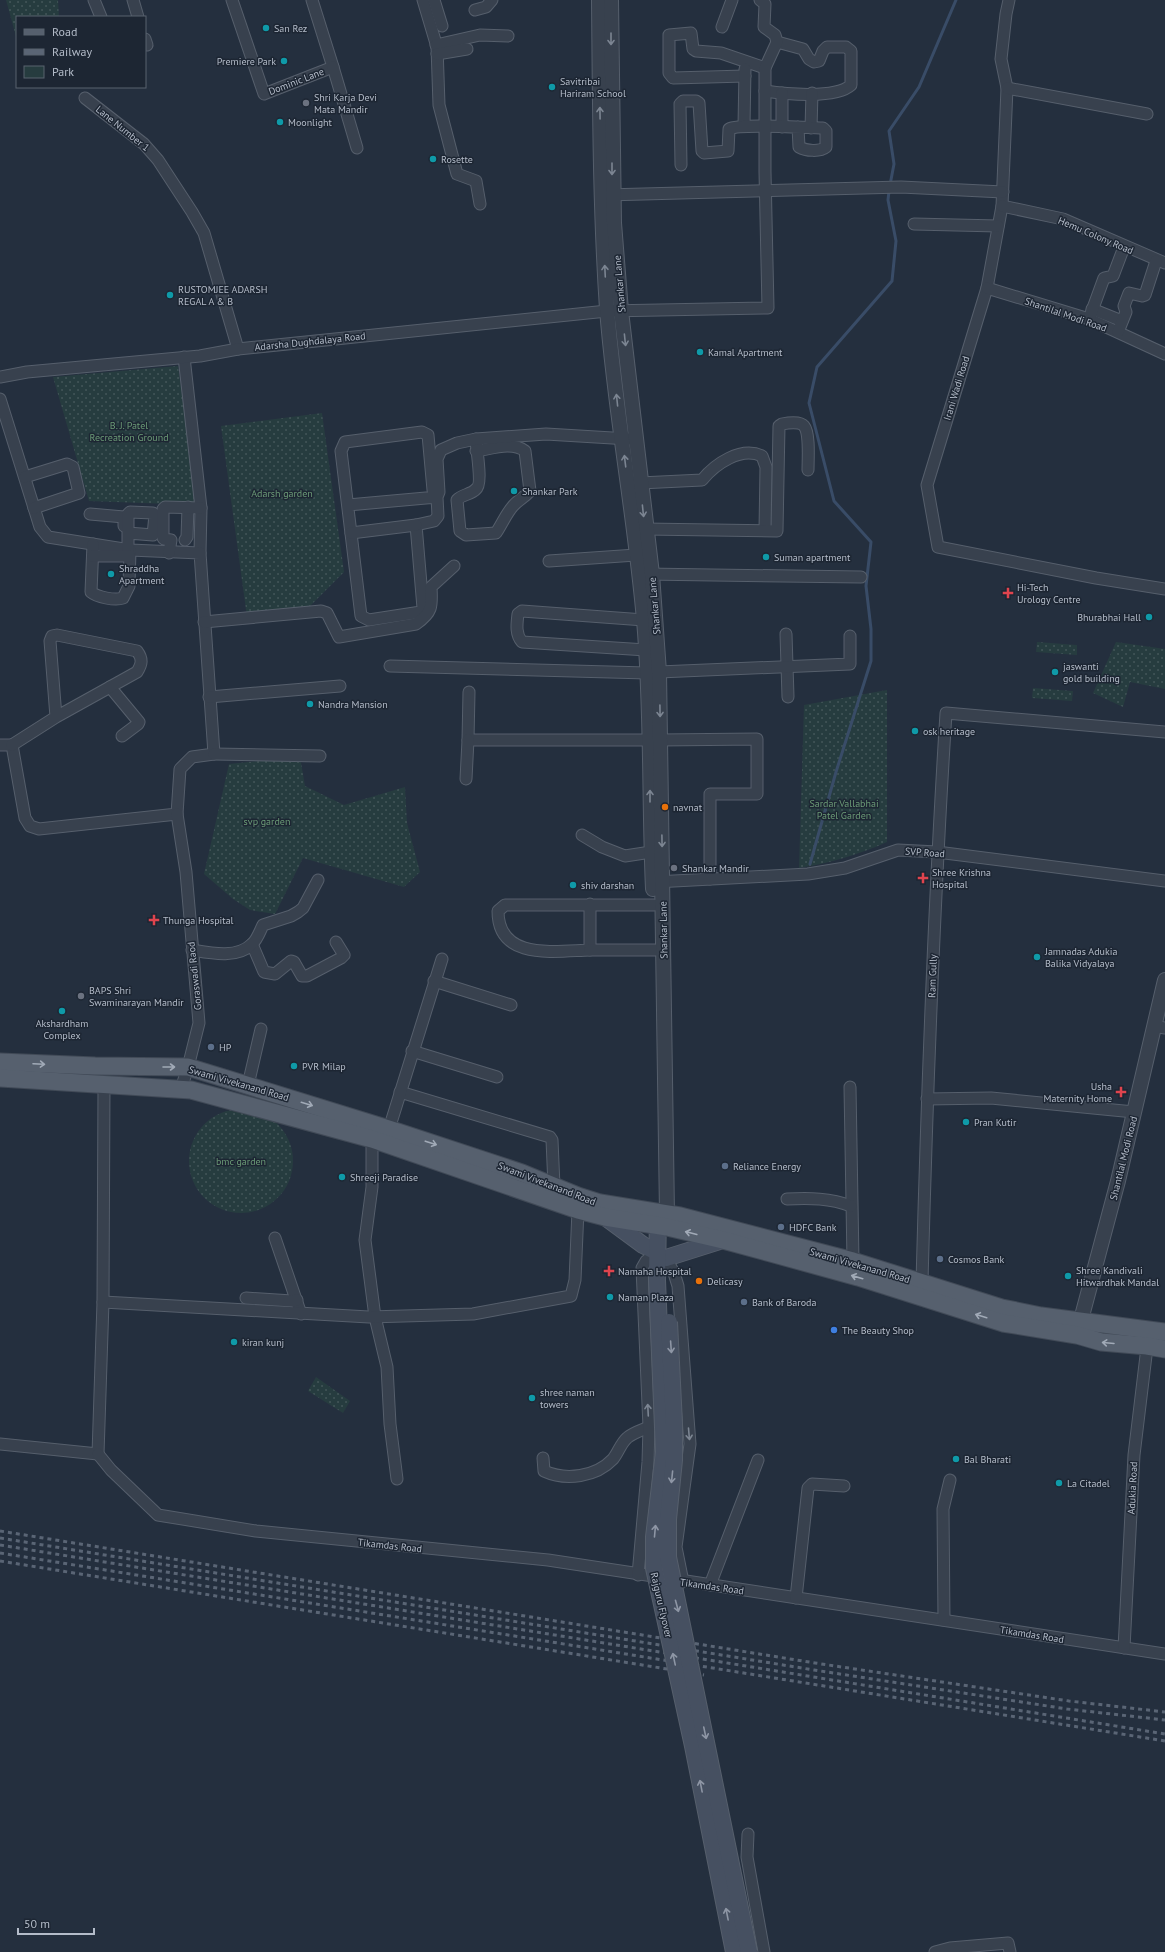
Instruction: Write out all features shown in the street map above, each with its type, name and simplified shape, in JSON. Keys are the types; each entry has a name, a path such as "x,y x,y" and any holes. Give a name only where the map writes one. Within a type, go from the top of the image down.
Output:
{"main road":[{"name":"Swami Vivekanand Road","path":"0,1062 95,1066 188,1067 389,1128 522,1173 600,1204 852,1261 1002,1308 1041,1316 1079,1328 1101,1342 1165,1349"},
{"name":"Swami Vivekanand Road","path":"0,1078 181,1089 372,1139 578,1210 605,1217 663,1219 723,1240 858,1277 1003,1323 1158,1331"},
{"path":"605,1217 644,1246 661,1255 723,1240"},
{"name":"Rajguru Flyover","path":"663,1219 661,1255 664,1452 654,1537 654,1568 693,1746 734,1952"},
{"name":"Rajguru Flyover","path":"662,1280 674,1424 674,1460 668,1519 668,1557 749,1952"}],"street":[{"path":"94,0 101,16"},
{"path":"133,0 138,16"},
{"name":"Dominic Lane","path":"232,0 264,94 333,67 312,0"},
{"path":"424,0 437,50 439,105 452,161 457,174 476,181 480,204"},
{"path":"434,0 442,26"},
{"path":"475,10 486,7 492,0"},
{"name":"Shankar Lane","path":"599,0 607,195 614,311 629,439 636,555 645,574 653,673 663,1219"},
{"name":"Shankar Lane","path":"607,195 611,0"},
{"path":"722,27 732,0"},
{"path":"760,0 765,4 764,26 775,35 777,42 765,68 766,191"},
{"name":"Irani Wadi Road","path":"1009,0 1006,14 1002,59 1007,88 1002,206 987,288 927,485 938,547 1096,578 1165,589"},
{"path":"745,76 673,78 669,73 669,34 691,33 693,49 721,53 765,68"},
{"path":"437,50 480,36 508,36"},
{"path":"765,91 828,94 847,89 851,85 851,51 846,47 827,47 823,51 819,60 814,62 809,59 803,49 777,42"},
{"path":"437,50 467,49"},
{"path":"744,126 745,61"},
{"path":"333,67 357,148"},
{"path":"1007,88 1146,114"},
{"path":"782,93 782,127"},
{"path":"811,128 812,93"},
{"name":"Lane Number 1","path":"86,98 144,144 158,160 192,212 204,233 238,349"},
{"path":"681,164 680,104 683,101 696,101 699,103 702,151 704,153 728,151 729,129 734,126 823,128 826,131 826,147 822,150 803,150 799,147 798,128"},
{"path":"607,195 901,187 1003,192"},
{"name":"Adarsha Dughdalaya Road","path":"0,377 27,372 184,357 238,349 614,311 768,308 766,191"},
{"name":"Hemu Colony Road","path":"1002,206 1063,220 1161,262"},
{"path":"914,224 998,226"},
{"path":"1090,314 1104,278 1112,276 1124,247"},
{"path":"1120,327 1126,312 1124,306 1129,293 1142,296 1145,295 1161,262"},
{"name":"Shantilal Modi Road","path":"987,288 1090,314 1120,327 1130,339 1165,354"},
{"path":"184,357 201,508 200,553 214,754"},
{"path":"0,400 40,527 48,536 59,540 93,544 128,551"},
{"path":"645,529 777,531 780,426 782,424 800,423 804,426 807,436 808,470"},
{"path":"351,532 434,522 438,516 437,497 433,490 428,434 422,432 346,442 341,451 351,532 362,616 369,620 421,612 423,608 416,525"},
{"path":"435,447 448,446 476,439 546,434 629,439"},
{"path":"476,439 476,451 480,484 476,489 460,496 457,500 460,531 466,535 496,533 505,516 514,504 524,499 530,491 525,451 519,446 476,451"},
{"name":"Shankar Lane","path":"629,439 640,483 645,529 644,620 646,650 653,673"},
{"path":"437,497 440,492 437,459 441,450 448,446"},
{"path":"640,483 702,480 717,464 747,453 756,453 762,456 766,467 765,530"},
{"path":"25,477 67,464 73,467 79,493 34,508"},
{"path":"348,505 437,497"},
{"path":"188,507 187,537 177,540 164,540 163,509 165,506 188,507 201,508"},
{"path":"93,544 91,592 105,598 123,598 129,586 128,551 128,533 128,514 130,512 155,514 155,533 128,533"},
{"path":"90,514 124,517 128,551"},
{"path":"151,534 151,551"},
{"path":"169,553 177,540"},
{"path":"93,556 128,551 200,553"},
{"path":"549,561 636,555"},
{"path":"204,622 321,612 327,613 339,637 416,624 426,616 431,608 431,586 454,566"},
{"path":"645,574 861,577"},
{"path":"644,620 522,612 518,614 517,623 518,637 522,642 646,650"},
{"path":"786,634 788,697"},
{"path":"0,745 12,745 56,717 137,672 142,664 141,657 137,651 57,635 52,636 50,641 56,717"},
{"path":"390,666 653,673 850,664 850,636"},
{"path":"110,686 139,722 122,736"},
{"path":"209,697 340,686"},
{"path":"466,779 469,692"},
{"name":"Ram Gully","path":"922,1282 927,1099 937,852 946,713 1165,732"},
{"path":"468,740 757,739 757,794 710,794 710,879"},
{"name":"Shankar Lane","path":"655,740 651,852 658,882 654,905 663,1219"},
{"path":"12,745 25,818 30,826 39,829 177,814"},
{"name":"Goraswadi Raod","path":"181,1089 199,1023 186,872 177,814 180,769 192,757 214,754 320,756"},
{"path":"582,836 602,847 625,856 651,852"},
{"name":"SVP Road","path":"658,882 816,873 845,868 898,850 937,852 1165,881"},
{"path":"192,950 218,954 239,952 252,944 263,925 291,916 303,908 318,880"},
{"path":"590,904 590,950"},
{"path":"654,905 505,905 498,911 498,920 503,933 510,943 520,948 546,951 655,950"},
{"path":"252,944 264,972 275,974 291,961 294,962 302,976 307,976 344,955 336,942"},
{"path":"389,1128 412,1050 442,959"},
{"name":"Shantilal Modi Road","path":"1079,1328 1134,1112 1160,1027 1165,980"},
{"path":"434,981 512,1005"},
{"path":"248,1085 261,1029"},
{"path":"412,1050 497,1077"},
{"path":"0,1444 98,1454 103,1302 104,1085"},
{"path":"850,1087 852,1261"},
{"path":"400,1092 550,1137 552,1140 554,1186"},
{"path":"927,1099 991,1098 1134,1112"},
{"path":"372,1139 372,1187 365,1240 374,1317 387,1367 390,1424 396,1479"},
{"path":"787,1199 818,1198 837,1201 851,1206"},
{"path":"246,1301 297,1313 374,1317 473,1314 570,1296 575,1280 578,1210"},
{"path":"275,1238 295,1300 297,1313"},
{"path":"638,1575 648,1462 649,1427 642,1268 646,1261 661,1255 674,1273 678,1286 690,1444 676,1547 683,1582"},
{"path":"103,1302 295,1300"},
{"name":"Adukia Road","path":"1124,1648 1134,1455 1147,1346 1158,1331"},
{"path":"543,1458 544,1471 549,1474 584,1475 597,1471 613,1459 626,1438 649,1427"},
{"name":"Tikamdas Road","path":"98,1454 111,1470 158,1515 256,1531 548,1560 683,1582 1165,1654"},
{"path":"710,1585 758,1460"},
{"path":"944,1620 943,1509 950,1480"},
{"path":"796,1598 808,1488 812,1484 844,1486"},
{"path":"748,1834 747,1857 764,1952"},
{"path":"935,1952 950,1948 1008,1943 1010,1952"}],"green space":[{"path":"6,0 58,0 59,16 16,16 16,36"},
{"name":"B. J. Patel Recreation Ground","path":"178,366 197,505 89,501 53,377"},
{"name":"Adarsh garden","path":"322,413 344,572 308,608 247,617 221,426"},
{"path":"1037,642 1077,645 1077,655 1036,652"},
{"path":"1116,642 1165,649 1165,689 1130,682 1123,707 1093,693"},
{"path":"1033,688 1073,691 1072,701 1032,698"},
{"name":"Sardar Vallabhai Patel Garden","path":"887,690 887,842 844,858 799,868 804,705"},
{"name":"svp garden","path":"300,757 305,786 344,805 405,787 407,823 420,872 404,887 303,858 275,914 250,910 233,899 204,874 229,764"},
{"name":"bmc garden","path":"241,1109 261,1113 278,1124 289,1141 293,1161 289,1181 278,1198 261,1209 241,1213 221,1209 204,1198 193,1181 189,1161 193,1141 204,1124 221,1113"},
{"path":"316,1377 350,1401 343,1413 308,1391"}],"waterway":[{"path":"890,185 894,164 889,131 919,87 956,0"},
{"path":"810,864 836,772 871,661 871,629 866,586 871,542 834,501 809,403 817,367 892,281 896,241 888,200 889,191"}],"railway":[{"path":"0,1531 815,1663 1069,1701 1165,1712"},
{"path":"0,1538 814,1670 1067,1709 1165,1720"},
{"path":"0,1545 1165,1734"},
{"path":"0,1553 1165,1741"},
{"path":"0,1561 704,1675"}],"place":[{"name":"San Rez","path":"266,28"},
{"name":"Premiere Park","path":"284,61"},
{"name":"Savitribai Hariram School","path":"552,87"},
{"name":"Shri Karja Devi Mata Mandir","path":"306,103"},
{"name":"Moonlight","path":"280,122"},
{"name":"Rosette","path":"433,159"},
{"name":"RUSTOMJEE ADARSH REGAL A & B","path":"170,295"},
{"name":"Kamal Apartment","path":"700,352"},
{"name":"Shankar Park","path":"514,491"},
{"name":"Suman apartment","path":"766,557"},
{"name":"Shraddha Apartment","path":"111,574"},
{"name":"Hi-Tech Urology Centre","path":"1008,593"},
{"name":"Bhurabhai Hall","path":"1149,617"},
{"name":"jaswanti gold building","path":"1055,672"},
{"name":"Nandra Mansion","path":"310,704"},
{"name":"osk heritage","path":"915,731"},
{"name":"navnat","path":"665,807"},
{"name":"Shankar Mandir","path":"674,868"},
{"name":"Shree Krishna Hospital","path":"923,878"},
{"name":"shiv darshan","path":"573,885"},
{"name":"Thunga Hospital","path":"154,920"},
{"name":"Jamnadas Adukia Balika Vidyalaya","path":"1037,957"},
{"name":"BAPS Shri Swaminarayan Mandir","path":"81,996"},
{"name":"Akshardham Complex","path":"62,1011"},
{"name":"HP","path":"211,1047"},
{"name":"PVR Milap","path":"294,1066"},
{"name":"Usha Maternity Home","path":"1121,1092"},
{"name":"Pran Kutir","path":"966,1122"},
{"name":"Reliance Energy","path":"725,1166"},
{"name":"Shreeji Paradise","path":"342,1177"},
{"name":"HDFC Bank","path":"781,1227"},
{"name":"Cosmos Bank","path":"940,1259"},
{"name":"Namaha Hospital","path":"609,1271"},
{"name":"Shree Kandivali Hitwardhak Mandal","path":"1068,1276"},
{"name":"Delicasy","path":"699,1281"},
{"name":"Naman Plaza","path":"610,1297"},
{"name":"Bank of Baroda","path":"744,1302"},
{"name":"The Beauty Shop","path":"834,1330"},
{"name":"kiran kunj","path":"234,1342"},
{"name":"shree naman towers","path":"532,1398"},
{"name":"Bal Bharati","path":"956,1459"},
{"name":"La Citadel","path":"1059,1483"}]}
